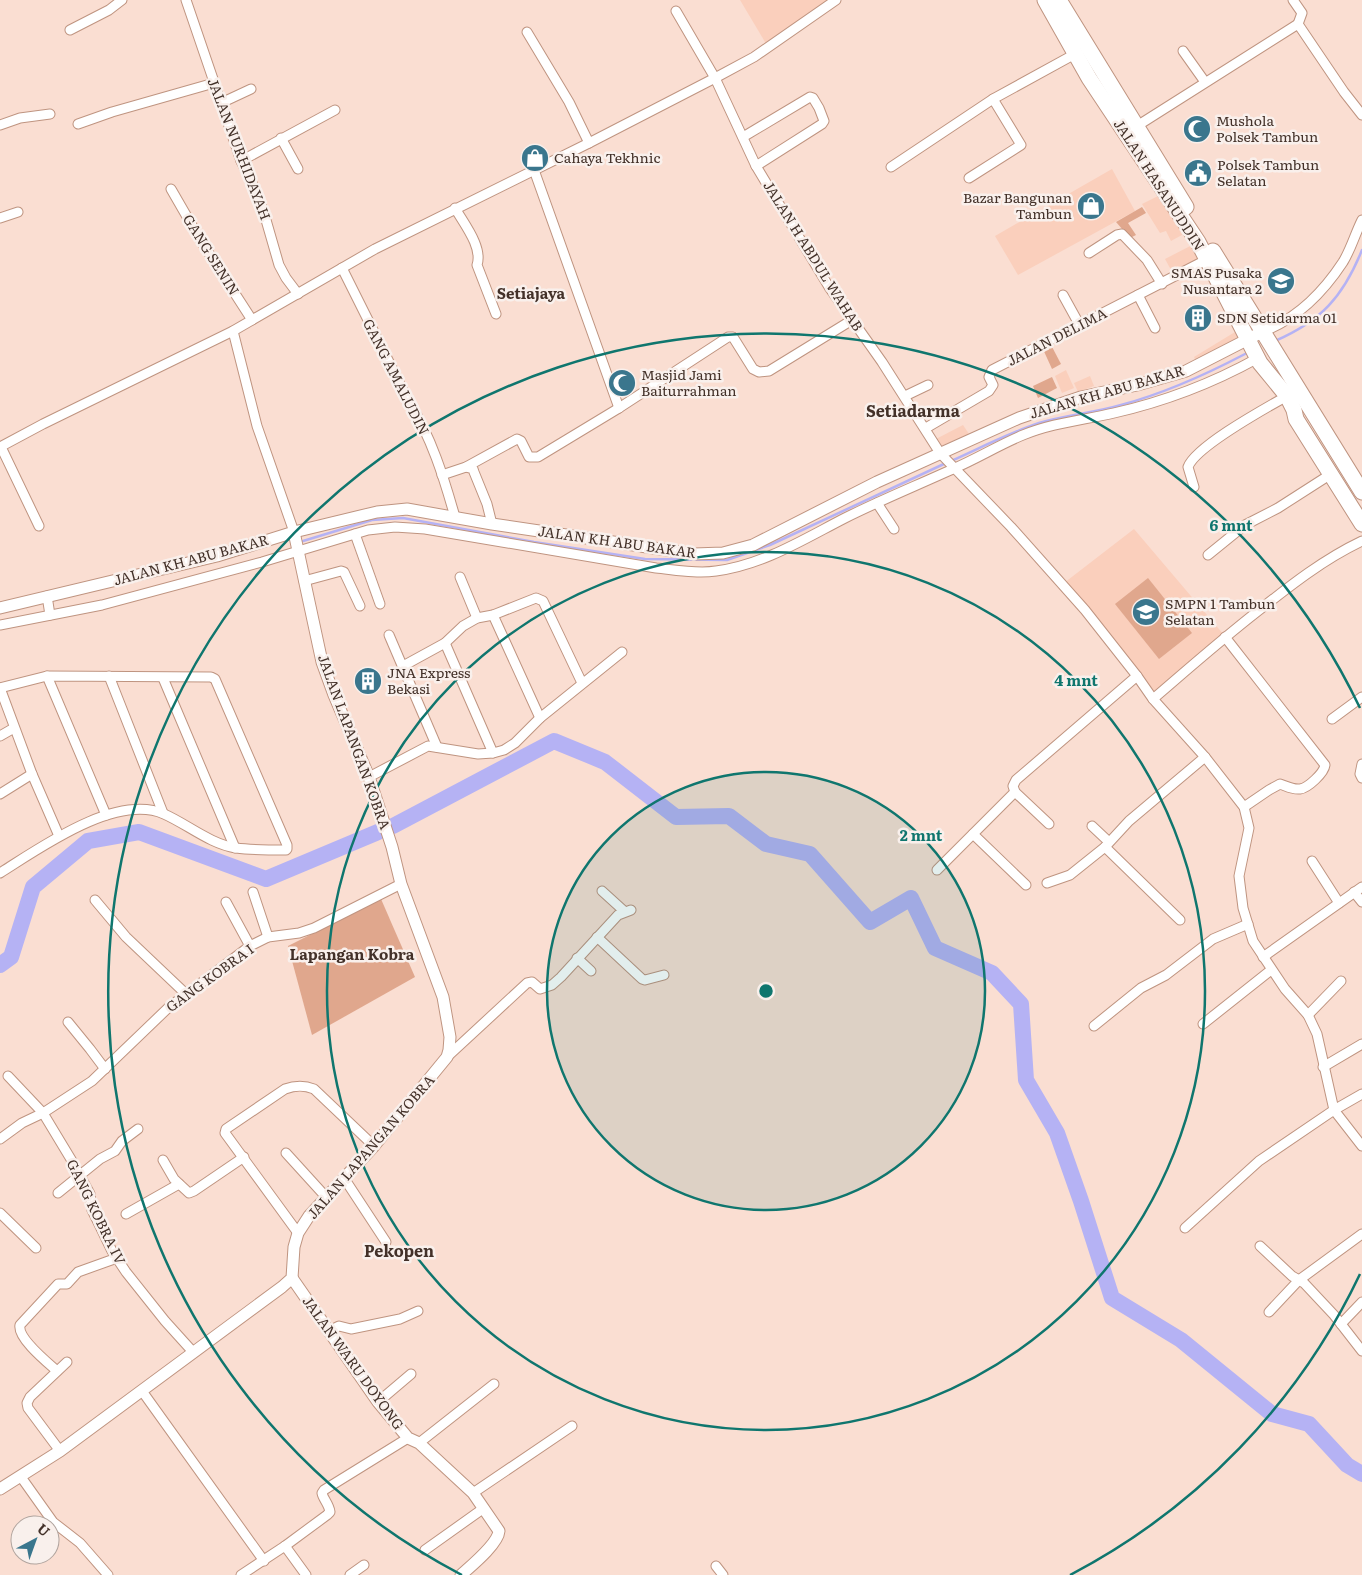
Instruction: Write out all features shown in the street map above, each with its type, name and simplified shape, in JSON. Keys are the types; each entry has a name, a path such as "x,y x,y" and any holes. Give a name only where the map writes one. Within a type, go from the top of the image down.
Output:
{"highway":[{"name":"JALAN HASANUDDIN","path":"1046,0 1101,97 1175,198 1362,492"},
{"name":"JALAN HASANUDDIN","path":"1059,0 1137,126 1258,358 1287,396 1296,419 1362,524"},
{"path":"1101,97 1115,90"}],"street":[{"path":"70,30 109,10 122,0"},
{"name":"JALAN NURHIDAYAH","path":"186,0 241,161 255,189 280,265 286,278 298,294"},
{"path":"39,526 0,447 232,331 375,249 715,78 754,56 836,0"},
{"path":"1137,126 1298,24 1302,13 1293,0"},
{"name":"JALAN H ABDUL WAHAB","path":"676,11 715,78 756,166 829,287 948,461 1011,527 1085,610 1153,699 1205,757 1244,807"},
{"path":"1298,24 1362,115"},
{"path":"527,32 569,102 588,143"},
{"path":"1183,51 1205,82"},
{"path":"891,167 993,99 1075,54"},
{"path":"78,124 112,112 214,83"},
{"path":"221,103 251,89"},
{"path":"743,138 810,97 815,100 819,108 824,121 822,124 756,166"},
{"path":"969,178 1021,145 993,99"},
{"path":"241,161 335,110"},
{"path":"0,125 20,118 50,114"},
{"path":"281,138 298,169"},
{"path":"534,170 619,408"},
{"name":"GANG SENIN","path":"171,189 201,241 252,320"},
{"path":"455,208 476,247 479,259 477,265 496,314"},
{"path":"0,218 18,212"},
{"path":"1262,332 1287,321 1308,305 1317,295 1343,262 1362,220"},
{"path":"1088,252 1122,234 1147,260 1162,284"},
{"name":"JALAN DELIMA","path":"926,428 988,391 993,385 989,377 992,370 1079,324 1208,260"},
{"name":"GANG AMALUDIN","path":"342,268 409,402 420,420 442,475 455,517"},
{"path":"1063,295 1079,324"},
{"path":"1138,296 1155,328"},
{"path":"442,475 466,467 517,439 529,457 538,457 619,408 728,337 733,337 753,369 759,372 768,371 852,320"},
{"path":"232,331 257,426 294,532"},
{"name":"JALAN KH ABU BAKAR","path":"3,607 217,556 294,532 377,512 407,509 492,524 694,554 723,553 753,545 877,482 948,461 1019,418 1053,406 1186,371 1262,332"},
{"path":"3,607 4,624 102,605 368,530 395,527 425,529 656,568 686,572 716,571 747,564 778,553 877,503 948,461 1035,430 1159,401 1224,377 1258,358"},
{"path":"905,396 928,385"},
{"path":"1194,488 1188,467 1194,458 1250,417 1287,396"},
{"path":"466,467 473,469 487,504 492,524"},
{"path":"1208,554 1244,525 1278,508 1331,474"},
{"path":"877,503 894,530"},
{"name":"JALAN LAPANGAN KOBRA","path":"292,1278 294,1247 298,1233 309,1216 374,1146 447,1058 450,1037 442,997 400,884 392,847 369,777 322,662 294,532"},
{"path":"355,534 380,604"},
{"path":"1153,699 1224,637 1284,590 1320,564 1362,541"},
{"path":"304,581 341,571 346,576 360,606"},
{"path":"460,577 477,618"},
{"path":"46,596 50,615"},
{"path":"404,666 445,643 463,626 477,618 493,615 539,598 582,684"},
{"path":"493,615 540,718"},
{"path":"389,635 404,666 437,747"},
{"path":"1224,637 1325,766 1323,771 1304,788 1295,789 1280,784 1244,807 1249,828 1239,876 1243,908 1253,941 1285,989 1308,1014 1317,1034 1334,1110 1362,1146"},
{"path":"445,643 493,753"},
{"path":"369,777 428,746 478,754 504,750 540,718 622,652"},
{"path":"47,676 106,815"},
{"path":"0,873 59,836 106,815 129,810 146,809 163,813 201,834 235,848 287,849 287,845 218,682 211,677 47,676 0,688 32,774 59,836"},
{"path":"109,676 163,813"},
{"path":"1049,824 1015,792 1013,786 1016,780 1137,676"},
{"path":"163,678 235,848"},
{"path":"1332,719 1362,697"},
{"path":"0,736 14,728"},
{"path":"1047,884 1070,875 1107,845 1129,821 1205,757"},
{"path":"1362,764 1360,774 1362,778"},
{"path":"0,794 32,774"},
{"path":"937,870 1015,792"},
{"path":"1092,826 1107,845 1180,920"},
{"path":"973,834 1026,885"},
{"path":"1312,861 1339,903"},
{"name":"GANG KOBRA I","path":"0,1140 22,1123 43,1113 92,1081 154,1020 250,946 268,937 299,933 314,928 400,884"},
{"path":"1263,957 1358,889 1362,902"},
{"path":"447,1058 527,983 532,982 540,989 561,977 576,958 618,914 627,911 602,891"},
{"path":"253,892 268,937"},
{"path":"95,900 126,937 186,994"},
{"path":"226,902 250,946"},
{"path":"1094,1026 1141,988 1166,975 1213,939 1248,924"},
{"path":"596,937 642,979 645,980 664,974"},
{"path":"576,958 591,971"},
{"path":"1203,1024 1271,970"},
{"path":"1308,1014 1341,981"},
{"path":"68,1022 105,1069"},
{"path":"1323,1067 1362,1044"},
{"name":"GANG KOBRA IV","path":"8,1076 43,1113 90,1194 92,1210 117,1258 165,1321 194,1352"},
{"path":"298,1233 244,1157 225,1134 226,1129 285,1089 292,1086 305,1085 314,1089 374,1146"},
{"path":"1185,1228 1259,1161 1334,1110 1362,1094"},
{"path":"58,1193 100,1159 115,1151 122,1141 138,1129"},
{"path":"286,1153 326,1197"},
{"path":"163,1160 179,1184 189,1193 244,1157"},
{"path":"344,1178 386,1242"},
{"path":"126,1214 179,1184"},
{"path":"0,1213 36,1248"},
{"path":"1269,1312 1299,1280 1362,1234"},
{"path":"1260,1246 1292,1276 1310,1288 1362,1351"},
{"path":"57,1371 28,1343 19,1329 20,1325 58,1284 67,1284 78,1272 117,1258"},
{"path":"0,1489 60,1451 271,1297 292,1278"},
{"name":"JALAN WARU DOYONG","path":"292,1278 378,1402 408,1438 419,1443 473,1493 499,1531 499,1536 490,1547 461,1575"},
{"path":"1341,1324 1362,1302"},
{"path":"329,1331 339,1326 351,1329 400,1319 418,1311"},
{"path":"60,1451 28,1408 27,1403 30,1397 66,1362"},
{"path":"378,1402 410,1374"},
{"path":"419,1443 494,1384"},
{"path":"142,1391 264,1561"},
{"path":"473,1493 572,1426"},
{"path":"241,1575 264,1561 330,1512 322,1496 324,1490 408,1438"},
{"path":"21,1477 53,1522 80,1543 108,1575"},
{"path":"425,1550 484,1508"},
{"path":"285,1546 306,1575"},
{"path":"352,1574 364,1565"},
{"path":"716,1566 723,1575"}],"shaded area":[{"path":"740,0 836,0 768,47"},
{"path":"1112,169 1135,211 1018,275 995,236"},
{"path":"1164,193 1191,230 1171,241 1166,231 1160,233 1142,204"},
{"path":"1142,207 1146,213 1128,223 1136,235 1130,238 1116,222"},
{"path":"1198,242 1208,259 1175,277 1165,259"},
{"path":"1235,332 1240,340 1198,365 1194,357"},
{"path":"1050,343 1061,364 1052,369 1042,347"},
{"path":"1066,370 1074,388 1062,393 1055,376"},
{"path":"1090,376 1094,386 1078,392 1074,383"},
{"path":"1052,377 1057,388 1038,398 1033,386"},
{"path":"963,425 969,434 939,447 934,440"},
{"name":"SMPN 1 Tambun Selatan","path":"1134,529 1224,635 1156,695 1064,583"},
{"path":"1148,578 1192,633 1159,659 1115,604"},
{"name":"Lapangan Kobra","path":"381,899 415,977 312,1035 288,946"}],"waterway":[{"path":"1275,341 1305,325 1329,306 1347,281 1362,250"},
{"path":"951,461 1039,423 1111,408 1153,395 1200,376 1245,354"},
{"path":"303,541 372,520 403,518 534,542 645,559 727,560 770,545 946,463"},
{"path":"393,826 554,741 605,762 676,817 729,816 766,844 810,854 870,922 911,898 935,948 992,973 1021,1004 1026,1080 1057,1133 1112,1298 1181,1340 1272,1414 1309,1424 1347,1465 1362,1474"},
{"path":"0,965 11,957 33,887 88,841 139,832 266,879 378,832"}],"place":[{"name":"Mushola Polsek Tambun","path":"1197,129"},
{"name":"Cahaya Tekhnic","path":"535,158"},
{"name":"Polsek Tambun Selatan","path":"1198,173"},
{"name":"Bazar Bangunan Tambun","path":"1091,206"},
{"name":"SMAS Pusaka Nusantara 2","path":"1281,281"},
{"name":"SDN Setidarma 01","path":"1198,318"},
{"name":"Masjid Jami Baiturrahman","path":"622,383"},
{"name":"SMPN 1 Tambun Selatan","path":"1146,612"},
{"name":"JNA Express Bekasi","path":"368,681"}],"district":[{"name":"Setiajaya","path":"531,294"},
{"name":"Setiadarma","path":"913,411"},
{"name":"Lapangan Kobra","path":"352,955"},
{"name":"Pekopen","path":"399,1251"}]}
